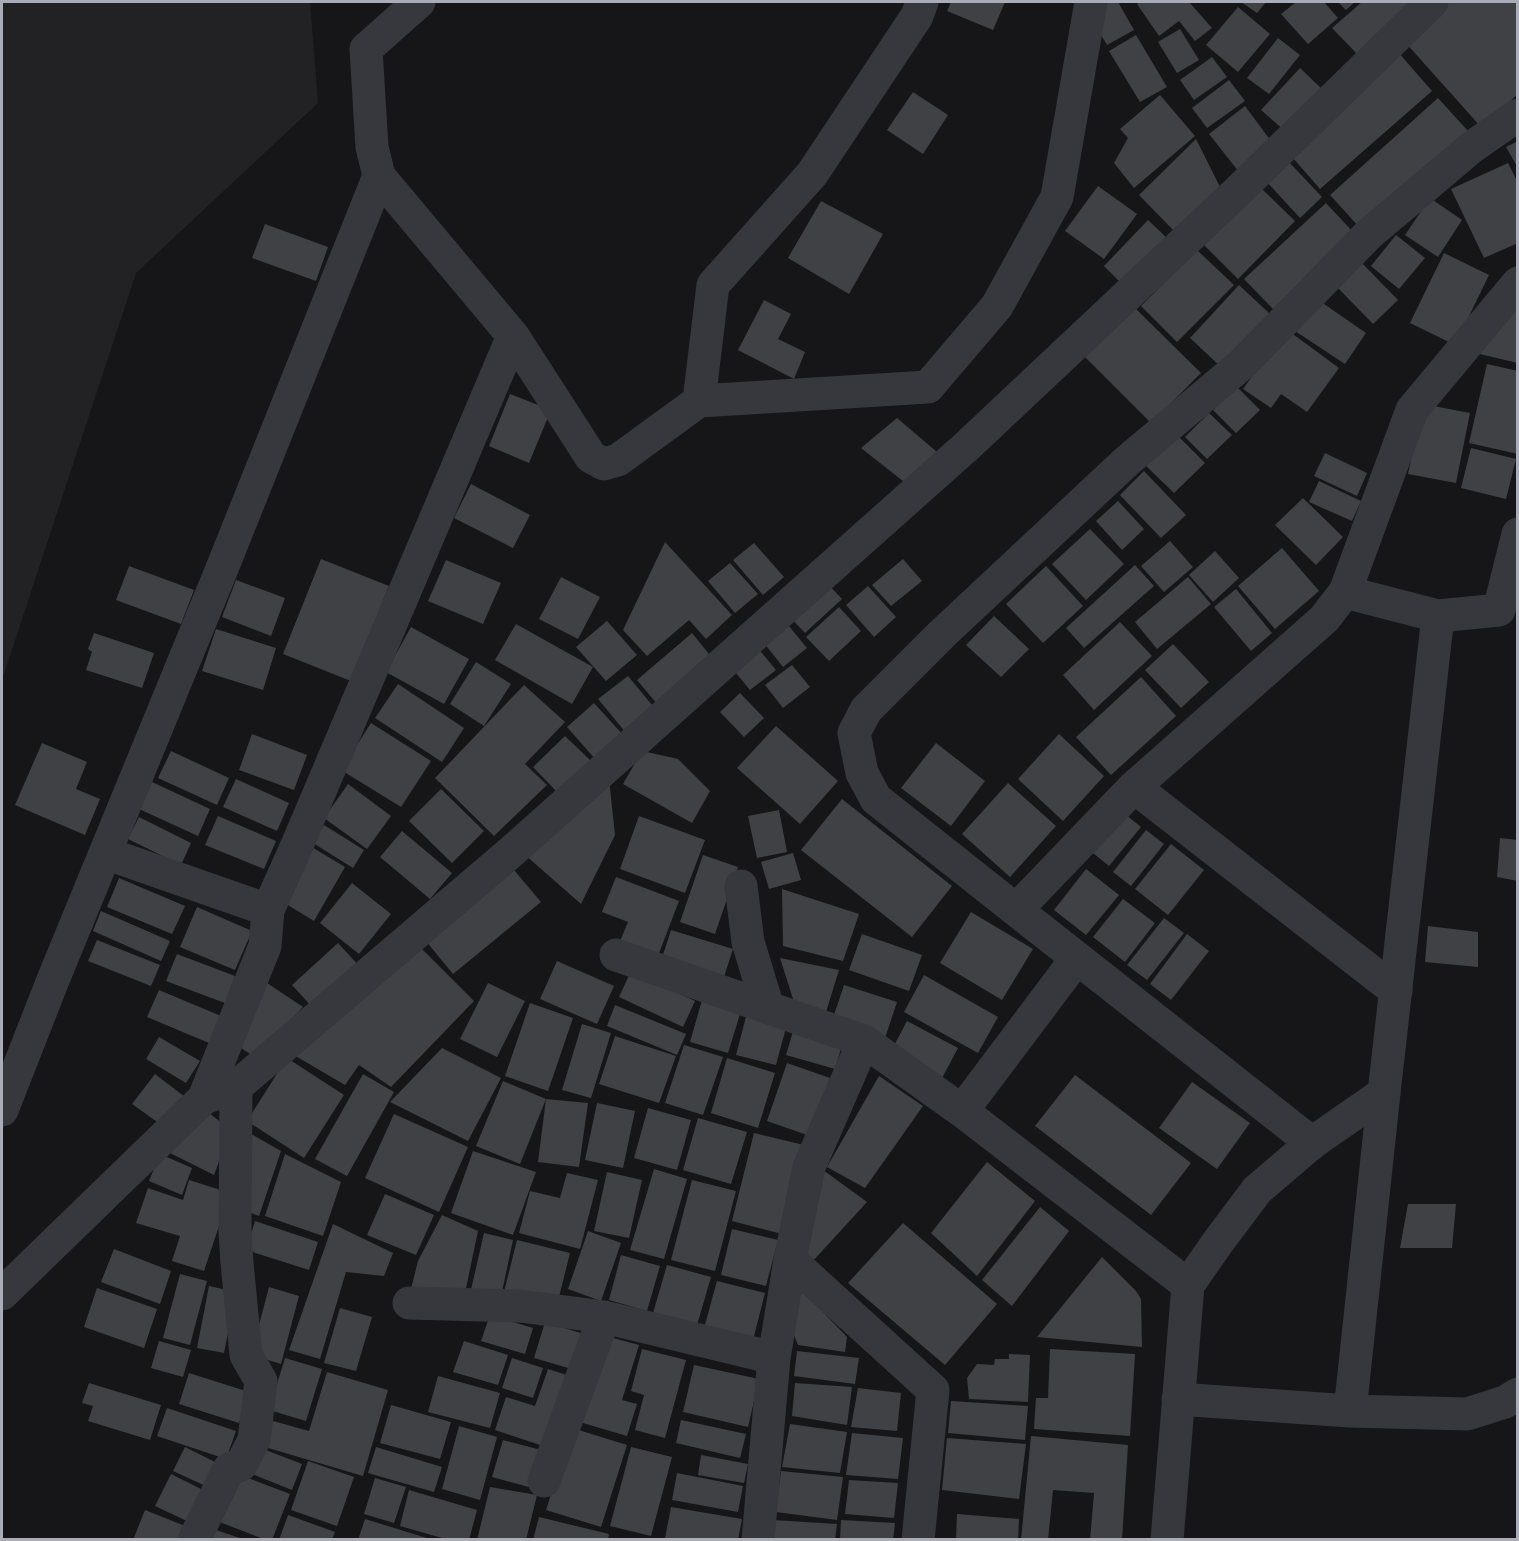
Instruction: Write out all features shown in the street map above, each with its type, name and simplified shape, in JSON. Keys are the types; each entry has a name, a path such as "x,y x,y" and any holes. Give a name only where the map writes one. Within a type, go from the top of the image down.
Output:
{"street":[{"path":"419,2 366,49 372,147 379,176 513,336 591,457 604,464 618,460 699,401 928,387 997,306 1057,197 1091,2"},
{"path":"699,401 713,285 812,174 917,16 922,2"},
{"path":"204,1098 236,1087 511,852 967,446 1236,193 1432,2"},
{"path":"1312,1143 876,799 862,773 854,733 866,710 942,634 1127,461 1242,364 1369,234 1472,147 1518,115"},
{"path":"2,1110 379,176"},
{"path":"1016,910 1134,787 1324,619 1345,592 1412,410 1518,283"},
{"path":"2,1294 204,1098 265,946 268,910 513,336"},
{"path":"1345,592 1438,616 1508,611 1518,534"},
{"path":"1350,1411 1438,616"},
{"path":"1134,787 1396,991"},
{"path":"105,853 268,910"},
{"path":"741,886 748,942 768,1008"},
{"path":"616,955 864,1041 962,1111 1188,1285"},
{"path":"962,1111 1077,958"},
{"path":"758,1539 774,1358 789,1260 809,1167 864,1041"},
{"path":"194,1539 229,1469 241,1465 254,1440 261,1381 246,1355 237,1263 235,1232 236,1087"},
{"path":"1167,1539 1188,1285 1257,1190 1312,1143 1384,1094"},
{"path":"789,1260 933,1390 918,1539"},
{"path":"409,1303 520,1306 604,1317 774,1358"},
{"path":"544,1480 604,1317"},
{"path":"1178,1399 1350,1411 1467,1414 1504,1402 1518,1394"}],"shaded area":[{"path":"2,2 310,2 318,103 136,273 2,680"}],"building":[{"path":"951,2 1005,2 993,30 947,11"},
{"path":"1098,2 1118,2 1134,30 1107,45 1097,28"},
{"path":"1141,2 1189,2 1212,28 1195,41 1179,21 1159,36 1137,4"},
{"path":"1241,2 1266,2 1257,13"},
{"path":"1296,2 1324,2 1338,18 1308,44 1281,14"},
{"path":"1338,2 1355,2 1346,10"},
{"path":"1362,2 1416,2 1358,55 1332,28"},
{"path":"1449,2 1518,2 1518,94 1481,127 1404,41"},
{"path":"1238,7 1270,34 1238,72 1206,45"},
{"path":"1180,29 1199,60 1177,73 1158,42"},
{"path":"1136,35 1167,87 1140,102 1109,51"},
{"path":"1278,38 1300,55 1269,94 1247,78"},
{"path":"1398,52 1432,91 1320,189 1286,150"},
{"path":"1212,57 1227,77 1194,100 1180,80"},
{"path":"1300,68 1323,90 1285,131 1261,110"},
{"path":"1229,80 1245,101 1207,128 1192,108"},
{"path":"913,92 948,115 923,154 887,130"},
{"path":"1160,95 1195,136 1134,188 1114,163 1128,138 1120,129"},
{"path":"1438,98 1469,132 1361,229 1330,195"},
{"path":"1245,106 1274,145 1239,172 1209,134"},
{"path":"1196,139 1221,189 1176,233 1139,195"},
{"path":"1518,141 1518,168 1506,147"},
{"path":"1288,161 1322,197 1300,218 1266,181"},
{"path":"1508,163 1518,183 1518,243 1484,258 1451,189"},
{"path":"1098,186 1137,214 1104,259 1065,231"},
{"path":"1261,188 1295,221 1238,279 1204,245"},
{"path":"1430,198 1462,220 1438,257 1405,235"},
{"path":"821,201 883,234 849,294 788,258"},
{"path":"1326,203 1354,233 1273,309 1244,279"},
{"path":"1148,220 1169,240 1124,286 1104,266"},
{"path":"265,224 328,247 316,281 252,258"},
{"path":"1396,235 1425,258 1399,289 1371,266"},
{"path":"1197,250 1234,285 1177,342 1141,306"},
{"path":"1444,253 1489,275 1455,345 1410,323"},
{"path":"1362,263 1398,300 1373,324 1337,287"},
{"path":"1239,285 1270,314 1221,367 1190,338"},
{"path":"1314,297 1366,333 1345,364 1292,329"},
{"path":"764,300 791,314 778,339 805,352 794,379 738,350"},
{"path":"1518,300 1518,363 1471,352"},
{"path":"1132,305 1201,373 1151,423 1082,354"},
{"path":"1286,329 1339,368 1307,412 1281,394 1271,408 1243,389"},
{"path":"1487,364 1518,371 1518,454 1469,443"},
{"path":"1237,387 1260,410 1236,433 1213,410"},
{"path":"510,394 551,410 529,463 489,446"},
{"path":"1423,404 1470,413 1456,483 1408,474"},
{"path":"1209,413 1232,435 1207,459 1185,437"},
{"path":"897,418 937,452 908,485 861,448"},
{"path":"1174,432 1205,463 1174,493 1143,463"},
{"path":"1471,448 1516,459 1506,499 1461,488"},
{"path":"1325,453 1367,473 1357,496 1314,476"},
{"path":"1144,471 1186,515 1161,538 1120,495"},
{"path":"1319,481 1361,501 1352,521 1309,502"},
{"path":"471,484 530,515 513,548 454,518"},
{"path":"1303,498 1343,537 1316,565 1275,525"},
{"path":"1118,501 1144,529 1122,550 1096,521"},
{"path":"1090,529 1124,564 1086,600 1052,564"},
{"path":"1170,541 1193,567 1164,592 1141,566"},
{"path":"665,542 732,615 706,639 689,620 647,656 623,630"},
{"path":"754,543 784,577 763,595 733,560"},
{"path":"1282,548 1319,591 1275,629 1238,586"},
{"path":"1215,551 1239,578 1213,602 1189,575"},
{"path":"321,559 389,586 351,681 283,654"},
{"path":"903,559 922,581 891,606 872,585"},
{"path":"446,560 501,583 483,624 428,601"},
{"path":"730,563 758,594 735,613 708,581"},
{"path":"1135,565 1154,586 1084,648 1066,628"},
{"path":"129,566 194,590 181,624 116,600"},
{"path":"1046,566 1083,606 1043,643 1006,604"},
{"path":"561,577 600,597 578,639 539,619"},
{"path":"1188,577 1211,604 1157,649 1135,622"},
{"path":"236,580 285,598 271,636 222,617"},
{"path":"826,582 842,599 805,633 788,615"},
{"path":"868,586 896,617 874,637 846,605"},
{"path":"1236,589 1272,633 1251,651 1214,607"},
{"path":"839,607 861,631 829,661 806,637"},
{"path":"994,616 1029,649 1001,677 966,645"},
{"path":"784,620 807,648 783,667 760,638"},
{"path":"607,621 637,655 606,681 576,647"},
{"path":"1120,622 1152,656 1094,710 1063,675"},
{"path":"516,624 593,667 572,704 495,660"},
{"path":"411,627 469,659 444,704 386,672"},
{"path":"216,629 276,648 263,690 202,671"},
{"path":"94,633 154,653 142,688 86,670 92,652 88,649"},
{"path":"692,633 713,659 658,705 637,680"},
{"path":"1173,644 1209,682 1181,708 1145,670"},
{"path":"757,647 776,670 750,690 731,667"},
{"path":"476,662 511,684 484,726 450,704"},
{"path":"792,665 810,687 783,708 765,685"},
{"path":"628,676 657,711 627,734 598,699"},
{"path":"1141,677 1176,716 1111,775 1076,737"},
{"path":"398,684 464,728 442,762 375,718"},
{"path":"524,685 565,722 525,764 547,785 494,836 435,778"},
{"path":"740,693 764,718 744,737 720,712"},
{"path":"594,703 624,736 596,760 567,727"},
{"path":"371,723 431,761 401,807 341,770"},
{"path":"776,726 838,781 800,824 737,768"},
{"path":"252,734 307,755 294,790 239,770"},
{"path":"1059,734 1104,776 1063,821 1018,779"},
{"path":"565,736 591,761 558,793 533,767"},
{"path":"42,743 87,762 76,789 100,799 85,835 15,805"},
{"path":"936,743 985,781 951,826 901,788"},
{"path":"171,751 229,778 217,805 158,778"},
{"path":"642,751 678,759 710,791 692,823 623,784"},
{"path":"236,779 289,803 277,831 223,807"},
{"path":"609,779 615,835 581,904 524,854"},
{"path":"152,782 210,809 198,836 139,809"},
{"path":"1008,783 1056,826 1010,877 962,834"},
{"path":"348,784 391,816 367,849 324,818"},
{"path":"441,789 484,831 452,863 409,821"},
{"path":"842,799 952,886 912,937 801,850"},
{"path":"779,810 787,852 757,858 748,816"},
{"path":"1120,810 1141,827 1109,866 1088,849"},
{"path":"218,816 276,841 264,869 205,845"},
{"path":"639,816 705,840 685,893 620,869"},
{"path":"139,817 191,843 181,865 128,839"},
{"path":"324,825 364,850 353,868 313,843"},
{"path":"1146,830 1164,844 1131,886 1113,872"},
{"path":"402,831 452,873 430,899 380,857"},
{"path":"1500,838 1518,840 1518,881 1497,877"},
{"path":"1171,844 1204,870 1168,915 1135,889"},
{"path":"310,846 345,867 314,921 278,899"},
{"path":"793,853 801,880 769,889 761,862"},
{"path":"703,855 738,867 715,934 680,922"},
{"path":"508,863 541,902 453,974 421,935"},
{"path":"1086,869 1119,895 1086,935 1054,910"},
{"path":"616,877 679,901 656,961 618,946 628,922 602,912"},
{"path":"119,878 185,906 172,934 107,907"},
{"path":"352,883 391,914 359,954 320,923"},
{"path":"782,889 859,914 843,961 783,946"},
{"path":"1123,899 1155,923 1125,962 1093,937"},
{"path":"197,907 252,931 235,970 180,947"},
{"path":"101,911 170,941 161,961 93,931"},
{"path":"971,912 1033,949 1002,1000 940,963"},
{"path":"1164,918 1184,933 1147,980 1127,965"},
{"path":"1428,926 1478,932 1478,967 1425,962"},
{"path":"671,930 733,949 722,983 660,964"},
{"path":"862,934 922,955 909,991 849,970"},
{"path":"1187,934 1209,951 1171,1000 1150,984"},
{"path":"97,940 160,965 151,986 88,961"},
{"path":"338,943 360,967 314,1009 292,985"},
{"path":"416,943 474,1001 391,1087 359,1065 345,1085 287,1051"},
{"path":"177,954 235,976 225,1003 166,981"},
{"path":"780,958 839,970 826,1012 794,1002"},
{"path":"557,961 614,986 597,1024 540,999"},
{"path":"631,971 695,1001 683,1027 619,997"},
{"path":"924,975 998,1017 978,1053 904,1012"},
{"path":"264,981 303,1007 255,1057 233,1043"},
{"path":"488,983 525,1001 497,1057 460,1039"},
{"path":"844,985 897,1002 884,1041 831,1024"},
{"path":"159,990 221,1016 209,1043 147,1017"},
{"path":"702,1000 741,1011 728,1053 690,1042"},
{"path":"530,1003 573,1018 548,1091 505,1076"},
{"path":"615,1005 686,1034 677,1055 607,1026"},
{"path":"747,1013 787,1024 776,1065 736,1055"},
{"path":"907,1021 958,1048 941,1080 890,1053"},
{"path":"582,1024 611,1033 591,1098 562,1090"},
{"path":"794,1028 843,1042 835,1069 786,1055"},
{"path":"615,1036 676,1056 659,1103 599,1084"},
{"path":"159,1037 200,1061 186,1083 146,1059"},
{"path":"684,1045 723,1057 703,1115 665,1103"},
{"path":"442,1048 501,1078 468,1141 390,1102"},
{"path":"287,1058 344,1095 304,1158 247,1121"},
{"path":"727,1058 775,1073 758,1128 711,1113"},
{"path":"787,1063 830,1078 810,1136 767,1121"},
{"path":"155,1074 185,1097 163,1126 132,1104"},
{"path":"363,1074 394,1092 347,1176 315,1159"},
{"path":"1075,1075 1191,1163 1151,1215 1035,1126"},
{"path":"879,1076 923,1106 865,1188 827,1167"},
{"path":"503,1081 546,1099 520,1164 476,1146"},
{"path":"1192,1082 1250,1123 1217,1169 1159,1128"},
{"path":"546,1099 588,1103 579,1167 538,1162"},
{"path":"597,1103 635,1111 623,1168 585,1160"},
{"path":"648,1108 691,1120 677,1170 634,1158"},
{"path":"205,1110 231,1130 214,1175 170,1153"},
{"path":"394,1114 468,1147 439,1212 365,1178"},
{"path":"698,1118 747,1132 731,1184 683,1170"},
{"path":"246,1131 281,1151 259,1216 241,1209"},
{"path":"754,1133 804,1145 782,1234 732,1221"},
{"path":"473,1151 536,1172 513,1235 451,1213"},
{"path":"160,1154 192,1168 182,1195 149,1181"},
{"path":"285,1154 341,1182 323,1236 265,1216"},
{"path":"987,1162 1035,1201 977,1276 931,1233"},
{"path":"654,1169 687,1179 664,1259 630,1250"},
{"path":"823,1170 867,1202 812,1262 798,1249"},
{"path":"607,1172 642,1180 629,1238 594,1231"},
{"path":"567,1173 598,1180 580,1249 519,1233 530,1191 560,1198"},
{"path":"189,1180 230,1193 204,1271 172,1261 180,1236 136,1223 148,1188 183,1200"},
{"path":"692,1180 736,1191 715,1271 671,1260"},
{"path":"385,1194 434,1215 416,1255 367,1235"},
{"path":"1408,1204 1456,1204 1452,1248 1400,1248"},
{"path":"1040,1207 1069,1231 1012,1306 982,1280"},
{"path":"442,1215 478,1231 464,1298 410,1293 418,1261"},
{"path":"255,1221 318,1242 309,1270 246,1250"},
{"path":"903,1223 997,1304 945,1365 848,1283"},
{"path":"333,1224 393,1253 384,1276 346,1272 320,1359 289,1350"},
{"path":"732,1229 778,1240 766,1286 721,1275"},
{"path":"588,1231 621,1243 601,1301 568,1289"},
{"path":"484,1233 513,1240 500,1301 470,1294"},
{"path":"517,1240 570,1253 557,1305 504,1292"},
{"path":"114,1249 171,1271 160,1304 101,1282"},
{"path":"621,1255 660,1266 647,1311 609,1300"},
{"path":"1102,1257 1141,1299 1142,1347 1037,1337"},
{"path":"667,1265 711,1277 695,1332 651,1320"},
{"path":"180,1274 207,1281 190,1345 163,1338"},
{"path":"717,1281 765,1293 752,1344 703,1332"},
{"path":"209,1286 236,1292 224,1353 197,1348"},
{"path":"269,1287 299,1296 281,1364 251,1355"},
{"path":"97,1288 157,1309 144,1348 84,1327"},
{"path":"803,1291 847,1337 845,1352 798,1345 792,1330 797,1301"},
{"path":"340,1308 372,1317 356,1371 324,1363"},
{"path":"490,1315 533,1328 525,1354 481,1341"},
{"path":"545,1322 587,1335 575,1370 534,1358"},
{"path":"602,1335 639,1345 622,1400 637,1404 627,1436 576,1421"},
{"path":"159,1341 191,1350 183,1377 151,1368"},
{"path":"464,1341 508,1355 498,1385 453,1372"},
{"path":"642,1349 686,1360 665,1438 635,1430 644,1395 631,1391"},
{"path":"1050,1349 1135,1354 1130,1436 1034,1429 1036,1398 1048,1398"},
{"path":"797,1351 859,1358 855,1384 794,1376"},
{"path":"1009,1354 1030,1355 1028,1402 969,1399 967,1378 977,1364 994,1365 995,1359 1009,1359"},
{"path":"285,1358 322,1369 306,1421 269,1410"},
{"path":"512,1358 543,1368 533,1398 502,1388"},
{"path":"694,1365 759,1379 748,1427 683,1412"},
{"path":"548,1369 576,1378 552,1449 495,1430 506,1397 535,1406"},
{"path":"327,1372 388,1390 363,1476 258,1445 266,1419 309,1431"},
{"path":"189,1373 249,1392 239,1423 179,1404"},
{"path":"438,1376 500,1393 490,1428 428,1412"},
{"path":"89,1383 161,1405 150,1440 88,1421 93,1406 82,1403"},
{"path":"795,1383 852,1387 847,1425 792,1416"},
{"path":"858,1388 901,1393 897,1431 851,1427"},
{"path":"951,1401 1028,1406 1025,1440 948,1433"},
{"path":"391,1405 451,1422 440,1459 380,1443"},
{"path":"167,1408 236,1431 226,1459 157,1436"},
{"path":"681,1420 746,1434 740,1458 676,1443"},
{"path":"790,1424 847,1432 840,1473 782,1467"},
{"path":"459,1426 497,1437 480,1500 442,1489"},
{"path":"572,1428 627,1445 601,1527 546,1510"},
{"path":"852,1433 903,1438 898,1479 846,1475"},
{"path":"1031,1436 1128,1445 1122,1540 1090,1540 1094,1493 1053,1490 1048,1540 1021,1540"},
{"path":"947,1438 1026,1444 1019,1499 942,1490"},
{"path":"503,1440 545,1451 536,1489 492,1477"},
{"path":"185,1447 221,1465 210,1488 173,1471"},
{"path":"258,1447 302,1464 292,1490 247,1472"},
{"path":"376,1447 442,1467 434,1492 368,1473"},
{"path":"631,1447 672,1457 651,1536 610,1526"},
{"path":"701,1455 748,1464 744,1483 698,1475"},
{"path":"308,1461 354,1477 337,1526 291,1510"},
{"path":"781,1471 843,1477 837,1520 776,1512"},
{"path":"235,1473 290,1494 272,1540 266,1540 217,1521"},
{"path":"677,1473 743,1486 738,1512 672,1500"},
{"path":"171,1474 207,1492 191,1523 155,1506"},
{"path":"375,1478 406,1487 394,1523 364,1514"},
{"path":"849,1480 898,1483 894,1518 845,1514"},
{"path":"490,1487 537,1495 526,1540 477,1540"},
{"path":"409,1490 477,1510 469,1540 449,1540 400,1526"},
{"path":"671,1507 742,1519 738,1540 665,1538"},
{"path":"145,1510 190,1528 185,1540 133,1540"},
{"path":"957,1514 1019,1519 1018,1540 956,1540"},
{"path":"288,1515 335,1532 332,1540 279,1540"},
{"path":"539,1517 609,1534 608,1540 533,1540"},
{"path":"365,1519 430,1539 430,1540 358,1540"},
{"path":"773,1520 837,1524 835,1540 770,1540"},
{"path":"841,1520 895,1523 893,1540 840,1540"},
{"path":"207,1527 243,1539 243,1540 203,1540"}]}
